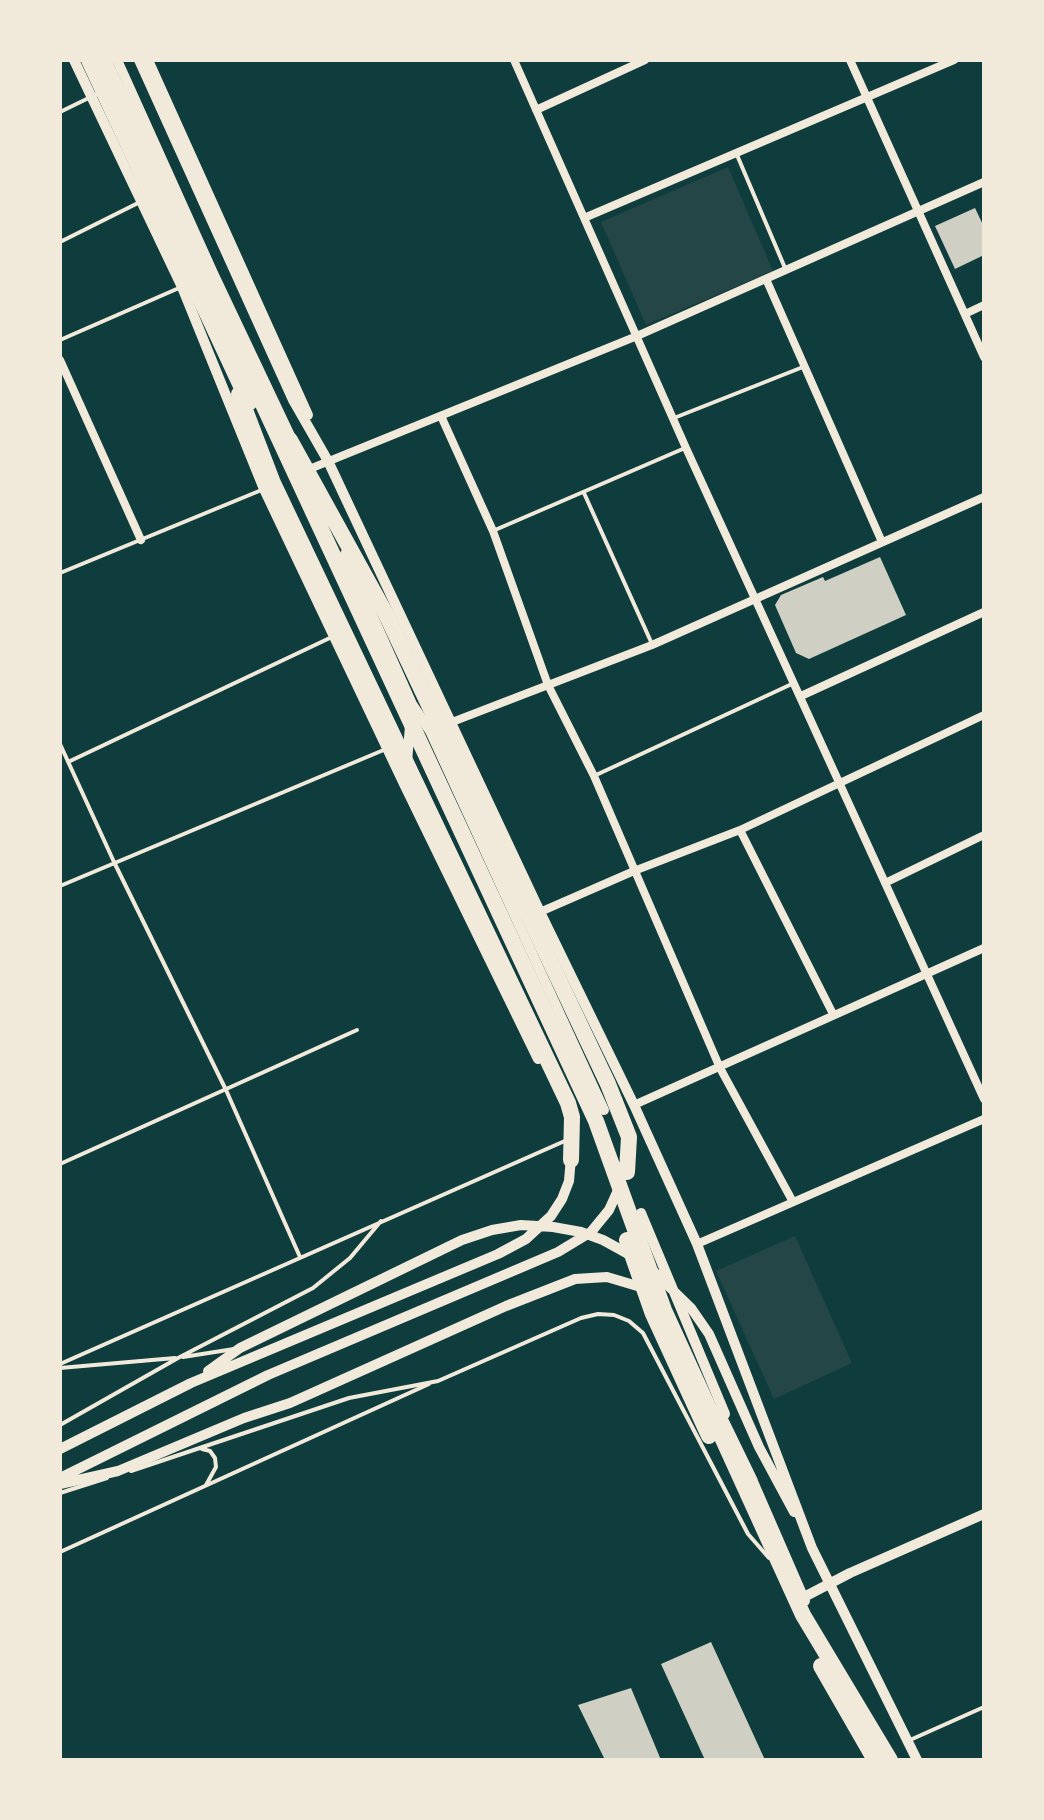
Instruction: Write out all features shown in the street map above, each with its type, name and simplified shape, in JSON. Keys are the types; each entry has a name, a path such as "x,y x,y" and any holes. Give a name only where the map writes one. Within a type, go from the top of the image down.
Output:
{"highway":[{"path":"89,60 216,319 596,1121 664,1310 803,1615 890,1760"},
{"path":"103,60 216,319 587,1125 653,1314 794,1619 876,1760"},
{"path":"216,319 386,614 608,1084 629,1137 627,1172"},
{"path":"216,319 273,483 568,1103 572,1117 571,1160"}],"street":[{"path":"60,1449 191,1383 498,1254 526,1239 551,1216 562,1199 569,1181 571,1160 570,1139 561,1105 264,489 182,287 74,60"},
{"path":"117,60 412,704 430,731 604,1110"},
{"path":"514,60 686,448 984,1099"},
{"path":"536,110 645,60"},
{"path":"850,60 983,353"},
{"path":"584,218 954,60"},
{"path":"123,74 143,61 293,400 328,461 634,1105 697,1244 812,1548"},
{"path":"307,470 637,336 984,182"},
{"path":"766,279 882,542"},
{"path":"965,314 984,305"},
{"path":"60,360 141,540"},
{"path":"441,416 493,531 548,685 594,776 720,1068 793,1202"},
{"path":"387,748 652,645 984,497"},
{"path":"801,696 984,612"},
{"path":"405,786 412,704"},
{"path":"540,912 740,830 984,715"},
{"path":"740,830 833,1014"},
{"path":"885,883 984,835"},
{"path":"634,1105 984,948"},
{"path":"60,1481 268,1375 558,1252 591,1232 609,1210 627,1172 633,1147 634,1105"},
{"path":"697,1244 984,1119"},
{"path":"641,1213 753,1481 876,1760"},
{"path":"191,1383 240,1348 462,1240 492,1230 521,1225 553,1227 581,1232 630,1254 656,1272 691,1308 709,1334 759,1447 831,1583 917,1760"},
{"path":"60,1481 118,1471 244,1418 290,1403 506,1306 575,1279 591,1277 639,1285 654,1294 665,1306 753,1481"},
{"path":"804,1597 984,1514"}],"lane":[{"path":"60,112 92,97 123,74"},
{"path":"736,153 786,270"},
{"path":"60,242 174,184"},
{"path":"60,340 213,273"},
{"path":"674,418 803,367"},
{"path":"493,531 686,448"},
{"path":"292,477 307,470"},
{"path":"60,573 278,483"},
{"path":"584,493 652,645"},
{"path":"361,624 374,618"},
{"path":"68,762 347,630"},
{"path":"594,776 794,683"},
{"path":"60,744 226,1090 300,1257"},
{"path":"60,886 387,748"},
{"path":"60,1164 357,1030"},
{"path":"60,1366 383,1219 570,1139"},
{"path":"60,1425 178,1358 313,1288 350,1258 383,1219"},
{"path":"60,1552 581,1318 605,1314 629,1321 643,1333 748,1534 804,1597"},
{"path":"60,1366 178,1358 240,1348"},
{"path":"60,1493 349,1398 438,1381"},
{"path":"199,1448 210,1451 215,1458 214,1474 205,1486"},
{"path":"908,1741 984,1707"}],"shaded area":[{"path":"728,167 773,271 646,325 601,222"},
{"path":"795,1236 852,1363 774,1399 716,1271"}],"building":[{"path":"975,208 984,227 984,255 955,269 935,226"},
{"path":"880,557 906,615 809,659 796,653 775,605 781,595 823,577 825,581"},
{"path":"711,1642 765,1760 705,1760 661,1664"},
{"path":"631,1688 661,1760 605,1760 578,1705"}]}
